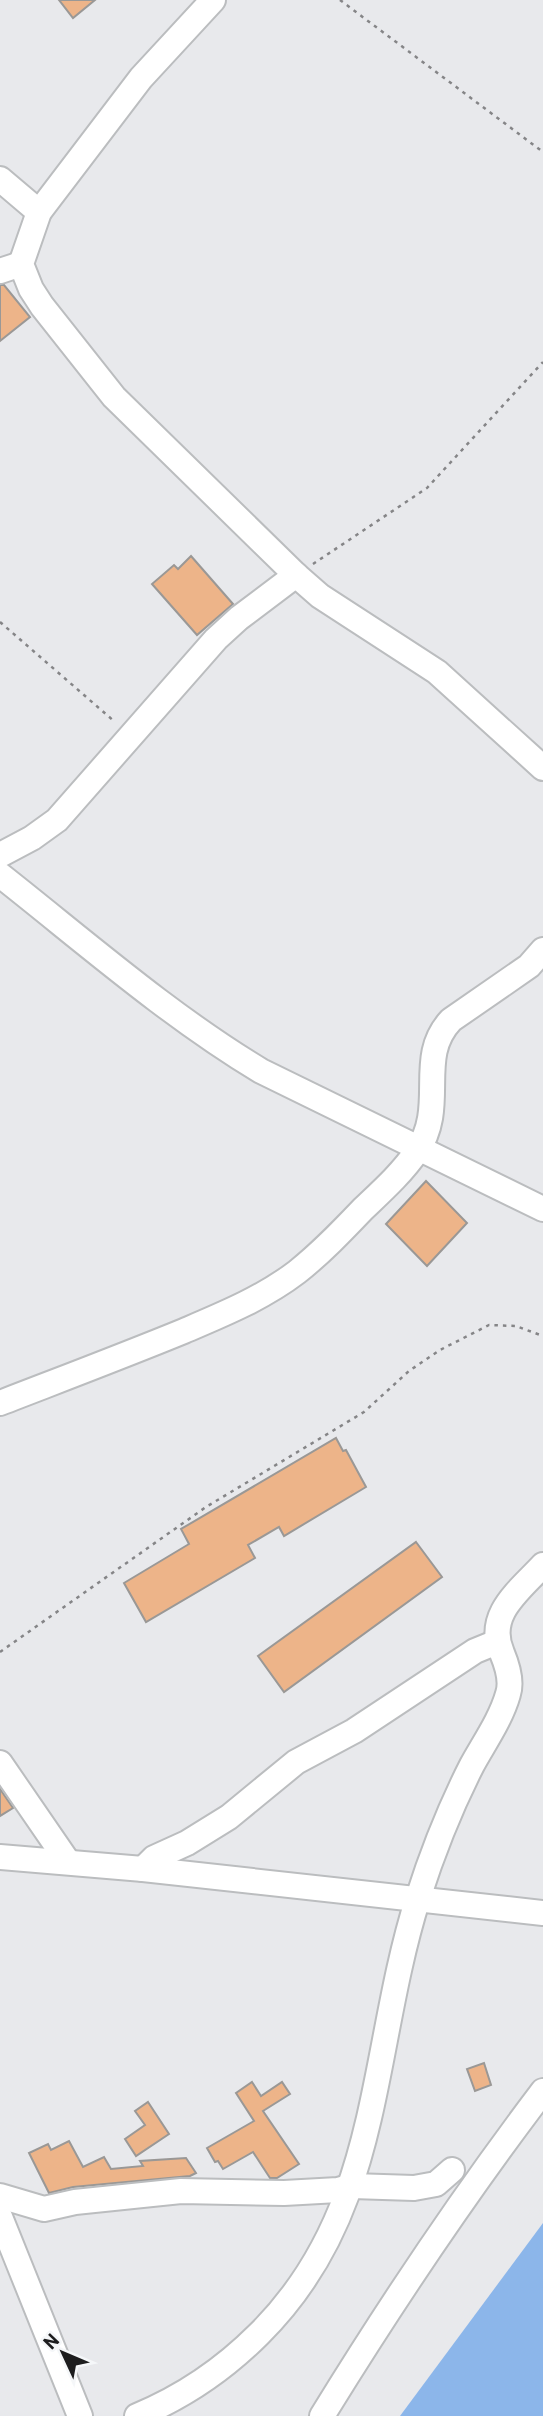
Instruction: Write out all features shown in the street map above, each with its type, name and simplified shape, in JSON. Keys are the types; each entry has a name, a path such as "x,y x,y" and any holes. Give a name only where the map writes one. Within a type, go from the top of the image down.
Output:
{"street":[{"path":"213,0 141,78 39,212 10,268 31,289 114,397 296,575 320,596 437,672 543,768"},
{"path":"0,179 39,212"},
{"path":"0,855 32,838 57,820 216,639 296,575"},
{"path":"0,875 194,1028 230,1052 261,1071 543,1209"},
{"path":"0,1403 135,1352 235,1310 296,1273 323,1250 401,1171 418,1149 430,1125 434,1047 441,1031 451,1020 529,966 543,950"},
{"path":"137,2416 183,2394 225,2365 276,2317 298,2290 324,2249 352,2186 369,2118 394,1990 418,1899 443,1825 509,1693 505,1661 497,1642 496,1631 500,1614 543,1565"},
{"path":"143,1869 154,1858 187,1843 229,1817 296,1762 354,1731 475,1651 497,1642"},
{"path":"0,1763 68,1862"},
{"path":"0,1857 143,1869 543,1913"},
{"path":"322,2416 478,2179 543,2091"},
{"path":"0,2196 44,2209 75,2202 181,2191 284,2193 338,2190 352,2186 427,2187 436,2184 452,2170"},
{"path":"0,2217 80,2416"}],"path":[{"path":"340,0 543,152"},
{"path":"296,575 427,488 543,362"},
{"path":"0,622 131,736"},
{"path":"0,1652 206,1507 363,1412 409,1371 440,1350 489,1325 516,1326 543,1336"}],"water":[{"path":"543,2223 543,2416 400,2416"}],"building":[{"path":"59,0 95,0 73,18"},
{"path":"0,285 4,285 30,317 0,341"},
{"path":"191,556 233,604 197,635 152,584 174,565 178,569"},
{"path":"426,1181 467,1223 427,1266 386,1224"},
{"path":"336,1438 343,1451 346,1450 366,1487 284,1536 279,1527 248,1545 255,1558 146,1622 124,1583 189,1544 181,1529"},
{"path":"416,1542 442,1577 284,1692 258,1656"},
{"path":"0,1789 13,1808 0,1816"},
{"path":"484,2063 491,2085 475,2091 467,2069"},
{"path":"252,2082 261,2096 282,2082 290,2094 263,2111 299,2164 277,2178 270,2178 253,2152 223,2169 218,2161 215,2162 207,2148 254,2121 236,2093"},
{"path":"148,2102 169,2134 136,2156 125,2139 145,2125 135,2111"},
{"path":"69,2141 83,2167 104,2157 111,2169 143,2166 140,2161 186,2158 196,2173 190,2176 73,2187 49,2193 29,2153 48,2144 51,2150"}]}
